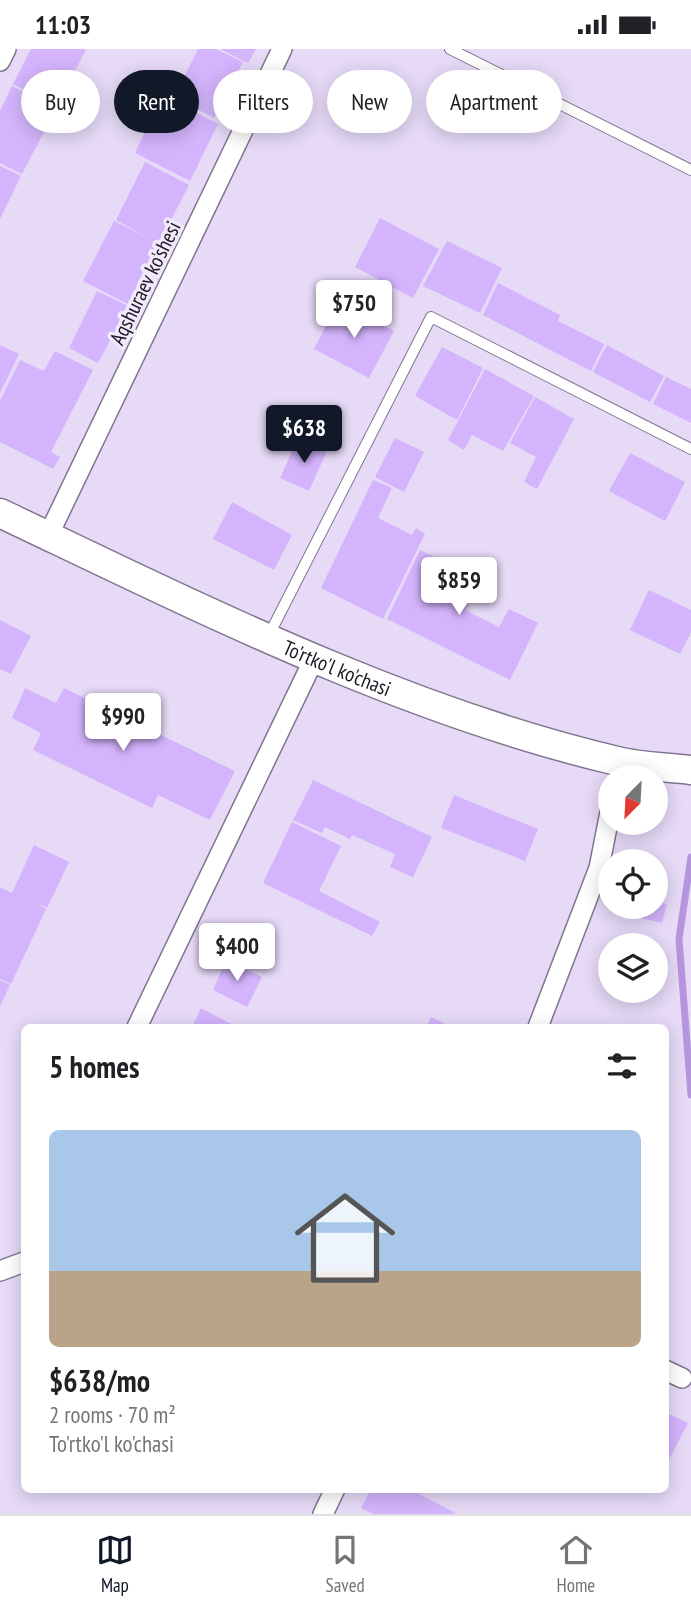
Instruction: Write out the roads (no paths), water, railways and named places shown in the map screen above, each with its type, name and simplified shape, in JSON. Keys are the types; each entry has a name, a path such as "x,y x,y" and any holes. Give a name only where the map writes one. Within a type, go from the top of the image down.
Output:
{"street":[{"path":"0,61 6,49"},
{"name":"Aqshuraev ko'shesi","path":"48,536 282,49"},
{"name":"To'rtko'l ko'chasi","path":"0,513 314,659 463,717 603,765"},
{"path":"138,1024 314,659"},
{"name":"To'rtko'l ko'chasi","path":"668,770 691,770"},
{"path":"539,1024 599,868 605,835"},
{"path":"0,1271 21,1263"},
{"path":"323,1514 333,1493"}],"lane":[{"path":"450,49 691,170"},
{"path":"267,638 431,317 691,449"}],"waterway":[{"path":"691,857 679,939 691,1095"}]}
